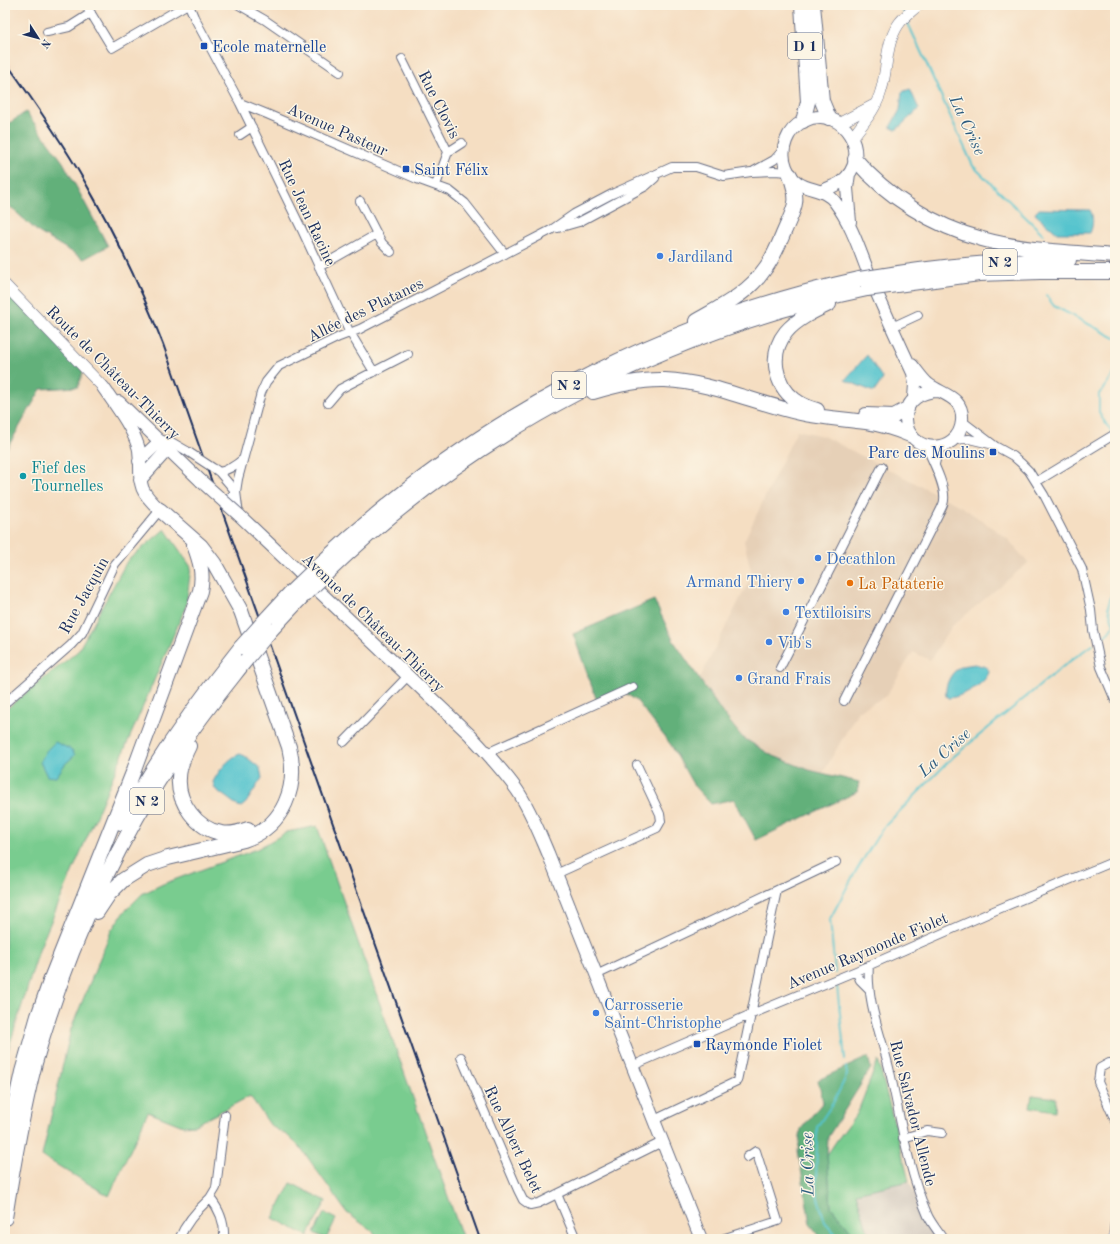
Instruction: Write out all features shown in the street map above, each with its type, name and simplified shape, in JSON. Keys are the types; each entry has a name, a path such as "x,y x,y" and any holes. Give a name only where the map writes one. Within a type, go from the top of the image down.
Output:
{"highway":[{"name":"D 1","path":"802,5 808,102 803,121"},
{"name":"D 1","path":"813,5 822,101 834,121"},
{"path":"855,159 870,176 903,201 928,217 958,231 982,239 1028,248 1115,256"},
{"path":"661,342 738,296 752,285 764,271 777,249 795,205 796,190 789,173"},
{"name":"N 2","path":"887,280 925,269 971,264 1040,260 1115,260"},
{"name":"N 2","path":"5,1150 22,1072 38,1016 61,951 85,895 117,832 160,758 193,709 295,596 385,506 433,469 479,437 529,406 579,379 661,342 749,309 808,291 887,280 979,274 1115,272"},
{"path":"863,284 799,320 787,331 779,344 777,351 776,365 779,380 786,392 795,400 806,407 817,410 874,416 894,416 911,404"},
{"name":"N 2","path":"322,570 434,482 491,443 553,406 610,376 692,341 833,296 863,284"},
{"path":"553,406 622,384 649,380 675,380 702,385 801,414 873,423 910,435"},
{"path":"71,957 103,902 116,886 130,874 158,861 232,843 254,836 270,826 284,806 288,797 292,772 289,747 241,611 214,563 201,546 160,510"},
{"path":"185,533 220,579 232,602 260,676 284,748 285,772 278,800 270,814 263,821 242,831 222,834 204,826 188,810 180,792 179,778 182,764 192,739 207,709"},
{"path":"85,895 134,770 200,591 202,579 201,566 194,545"},
{"name":"N 2","path":"5,1218 17,1146 34,1070 51,1012 71,957 100,890 136,820 181,746 244,654"}],"main road":[{"path":"851,228 847,193 849,174 855,159 855,148 852,138 847,130 834,121 820,117 803,121 793,128 787,138 784,149 784,161 789,173 797,183 822,191 834,201 851,228 892,327 906,358 913,373 915,384 911,404 906,417 906,426 910,435 920,444 939,447 952,440 960,428 962,421 961,413 953,398 926,383 906,358"},
{"path":"822,191 842,181 849,174"},
{"path":"103,387 133,433 140,450 140,480 143,492 147,498 160,510"},
{"name":"Route de Château-Thierry","path":"103,387 224,502"},
{"path":"911,404 921,393 939,391"},
{"path":"140,461 164,445"},
{"path":"140,480 164,445"},
{"name":"Avenue de Château-Thierry","path":"224,502 487,753 517,790 535,823 556,874 701,1239"}],"street":[{"path":"86,5 112,48 186,5"},
{"path":"190,5 194,17 240,103"},
{"path":"239,5 259,16 340,72"},
{"path":"852,138 876,104 882,90 888,48 898,24 918,5"},
{"path":"48,32 69,27 91,13"},
{"name":"Rue Clovis","path":"402,59 448,152 436,185"},
{"name":"Rue Jean Racine","path":"240,103 350,332 374,372"},
{"name":"Avenue Pasteur","path":"240,103 418,179 450,191 465,203 505,254"},
{"path":"834,121 876,104"},
{"path":"240,135 252,127"},
{"path":"448,152 462,143"},
{"name":"Allée des Platanes","path":"751,172 774,160 784,149"},
{"name":"Allée des Platanes","path":"239,515 236,492 238,477 261,393 266,382 280,366 350,332 360,329 551,230 579,222 646,186 661,172 672,167 696,167 724,176 751,172 774,171 789,173"},
{"path":"360,201 382,243 391,252"},
{"path":"319,267 377,234"},
{"name":"Route de Château-Thierry","path":"5,285 103,387"},
{"path":"892,327 918,315"},
{"path":"328,403 340,389 408,354"},
{"path":"962,421 995,446 1017,460 1036,482 1082,569 1101,667 1115,700"},
{"path":"1036,482 1112,436"},
{"path":"952,440 969,439 995,446"},
{"path":"164,445 168,440 216,470 236,492 224,502"},
{"path":"844,701 941,509 944,500 935,464 926,446"},
{"path":"935,464 939,447"},
{"path":"216,470 227,470 244,459"},
{"path":"780,668 882,467"},
{"name":"Rue Jacquin","path":"5,703 72,645 82,633 115,564 160,510"},
{"path":"344,742 408,676"},
{"path":"487,753 633,687"},
{"path":"556,874 657,828 661,821 660,814 637,765"},
{"name":"Avenue Raymonde Fiolet","path":"632,1066 996,910 1115,861"},
{"path":"596,974 836,862"},
{"path":"654,1120 737,1081 777,890"},
{"name":"Rue Salvador Allende","path":"870,965 869,989 890,1072 912,1173 929,1216 943,1239"},
{"name":"Rue Salvador Allende","path":"856,971 860,980 869,989"},
{"name":"Rue Albert Belet","path":"461,1057 523,1200 527,1204 533,1205 557,1194 662,1142"},
{"path":"1115,1063 1108,1062 1100,1068 1098,1082 1115,1120"},
{"path":"179,1239 184,1227 196,1211 210,1198 216,1188 225,1115"},
{"path":"904,1138 927,1131 942,1133"},
{"path":"722,1239 778,1221 756,1151 747,1158"},
{"name":"Rue Albert Belet","path":"557,1194 576,1239"},
{"path":"210,1198 218,1208 225,1229 224,1239"},
{"path":"1113,1239 1115,1222"}],"shaded area":[{"path":"797,430 823,436 962,507 1007,538 1028,563 952,626 930,660 913,652 886,696 858,711 823,773 809,770 771,755 742,737 699,680 752,575 744,541"},
{"path":"909,1181 937,1239 870,1239 855,1193"}],"green space":[{"path":"26,112 63,162 108,246 84,259 38,232 5,202 5,126"},
{"path":"5,284 83,371 78,387 41,389 5,452"},
{"path":"165,529 191,567 186,606 40,947 5,1060 5,710 78,651 127,561"},
{"path":"654,600 673,640 721,711 742,737 771,755 809,770 859,782 857,792 756,840 734,799 711,804 694,786 671,745 637,701 621,690 597,701 573,634"},
{"path":"317,826 463,1239 380,1239 371,1230 347,1213 301,1148 288,1136 271,1126 250,1096 195,1125 183,1126 148,1112 109,1196 42,1156 71,1029 111,931 123,913 142,894 163,884 257,849 287,832"},
{"path":"868,1057 871,1068 828,1137 827,1155 831,1207 858,1239 822,1239 810,1224 798,1151 801,1129 823,1102 818,1080"},
{"path":"878,1060 909,1181 856,1193 870,1239 858,1239 831,1207 827,1155 857,1114"},
{"path":"1032,1095 1056,1098 1055,1111 1030,1107"},
{"path":"291,1183 326,1201 308,1236 273,1218"},
{"path":"324,1213 336,1219 326,1239 314,1233"}],"water":[{"path":"910,89 919,109 896,130 890,127 900,110 902,92"},
{"path":"1039,209 1090,210 1093,222 1090,233 1057,233 1035,214"},
{"path":"867,355 883,379 874,392 845,380"},
{"path":"975,664 986,667 989,671 984,680 966,693 948,698 946,696 946,687 952,674 962,666"},
{"path":"55,742 72,750 75,755 65,764 56,777 47,776 40,762 46,751"},
{"path":"240,754 245,756 260,768 262,778 246,803 241,807 215,789 213,782 228,762"}],"waterway":[{"name":"La Crise","path":"900,5 904,13"},
{"name":"La Crise","path":"907,21 973,166 1043,234"},
{"name":"La Crise","path":"1046,295 1054,306 1115,338"},
{"name":"La Crise","path":"1112,433 1099,413 1099,394 1115,373"},
{"name":"La Crise","path":"1098,640 1108,633 1114,625 1108,607 1115,582"},
{"name":"La Crise","path":"835,973 830,919 853,876 882,829 953,757 1066,664 1093,644"},
{"name":"La Crise","path":"837,986 845,1059"},
{"name":"La Crise","path":"840,1239 825,1222 816,1191 817,1127 833,1103 847,1075 846,1067"}],"railway":[{"path":"5,61 57,136 107,221 146,302 163,344 480,1239"}],"place":[{"name":"Ecole maternelle","path":"204,46"},
{"name":"Saint Félix","path":"406,169"},
{"name":"Jardiland","path":"660,256"},
{"name":"Parc des Moulins","path":"993,452"},
{"name":"Fief des Tournelles","path":"23,476"},
{"name":"Decathlon","path":"818,558"},
{"name":"Armand Thiery","path":"801,581"},
{"name":"La Pataterie","path":"850,583"},
{"name":"Textiloisirs","path":"786,612"},
{"name":"Vib's","path":"769,642"},
{"name":"Grand Frais","path":"739,678"},
{"name":"Carrosserie Saint-Christophe","path":"596,1013"},
{"name":"Raymonde Fiolet","path":"697,1044"}]}
